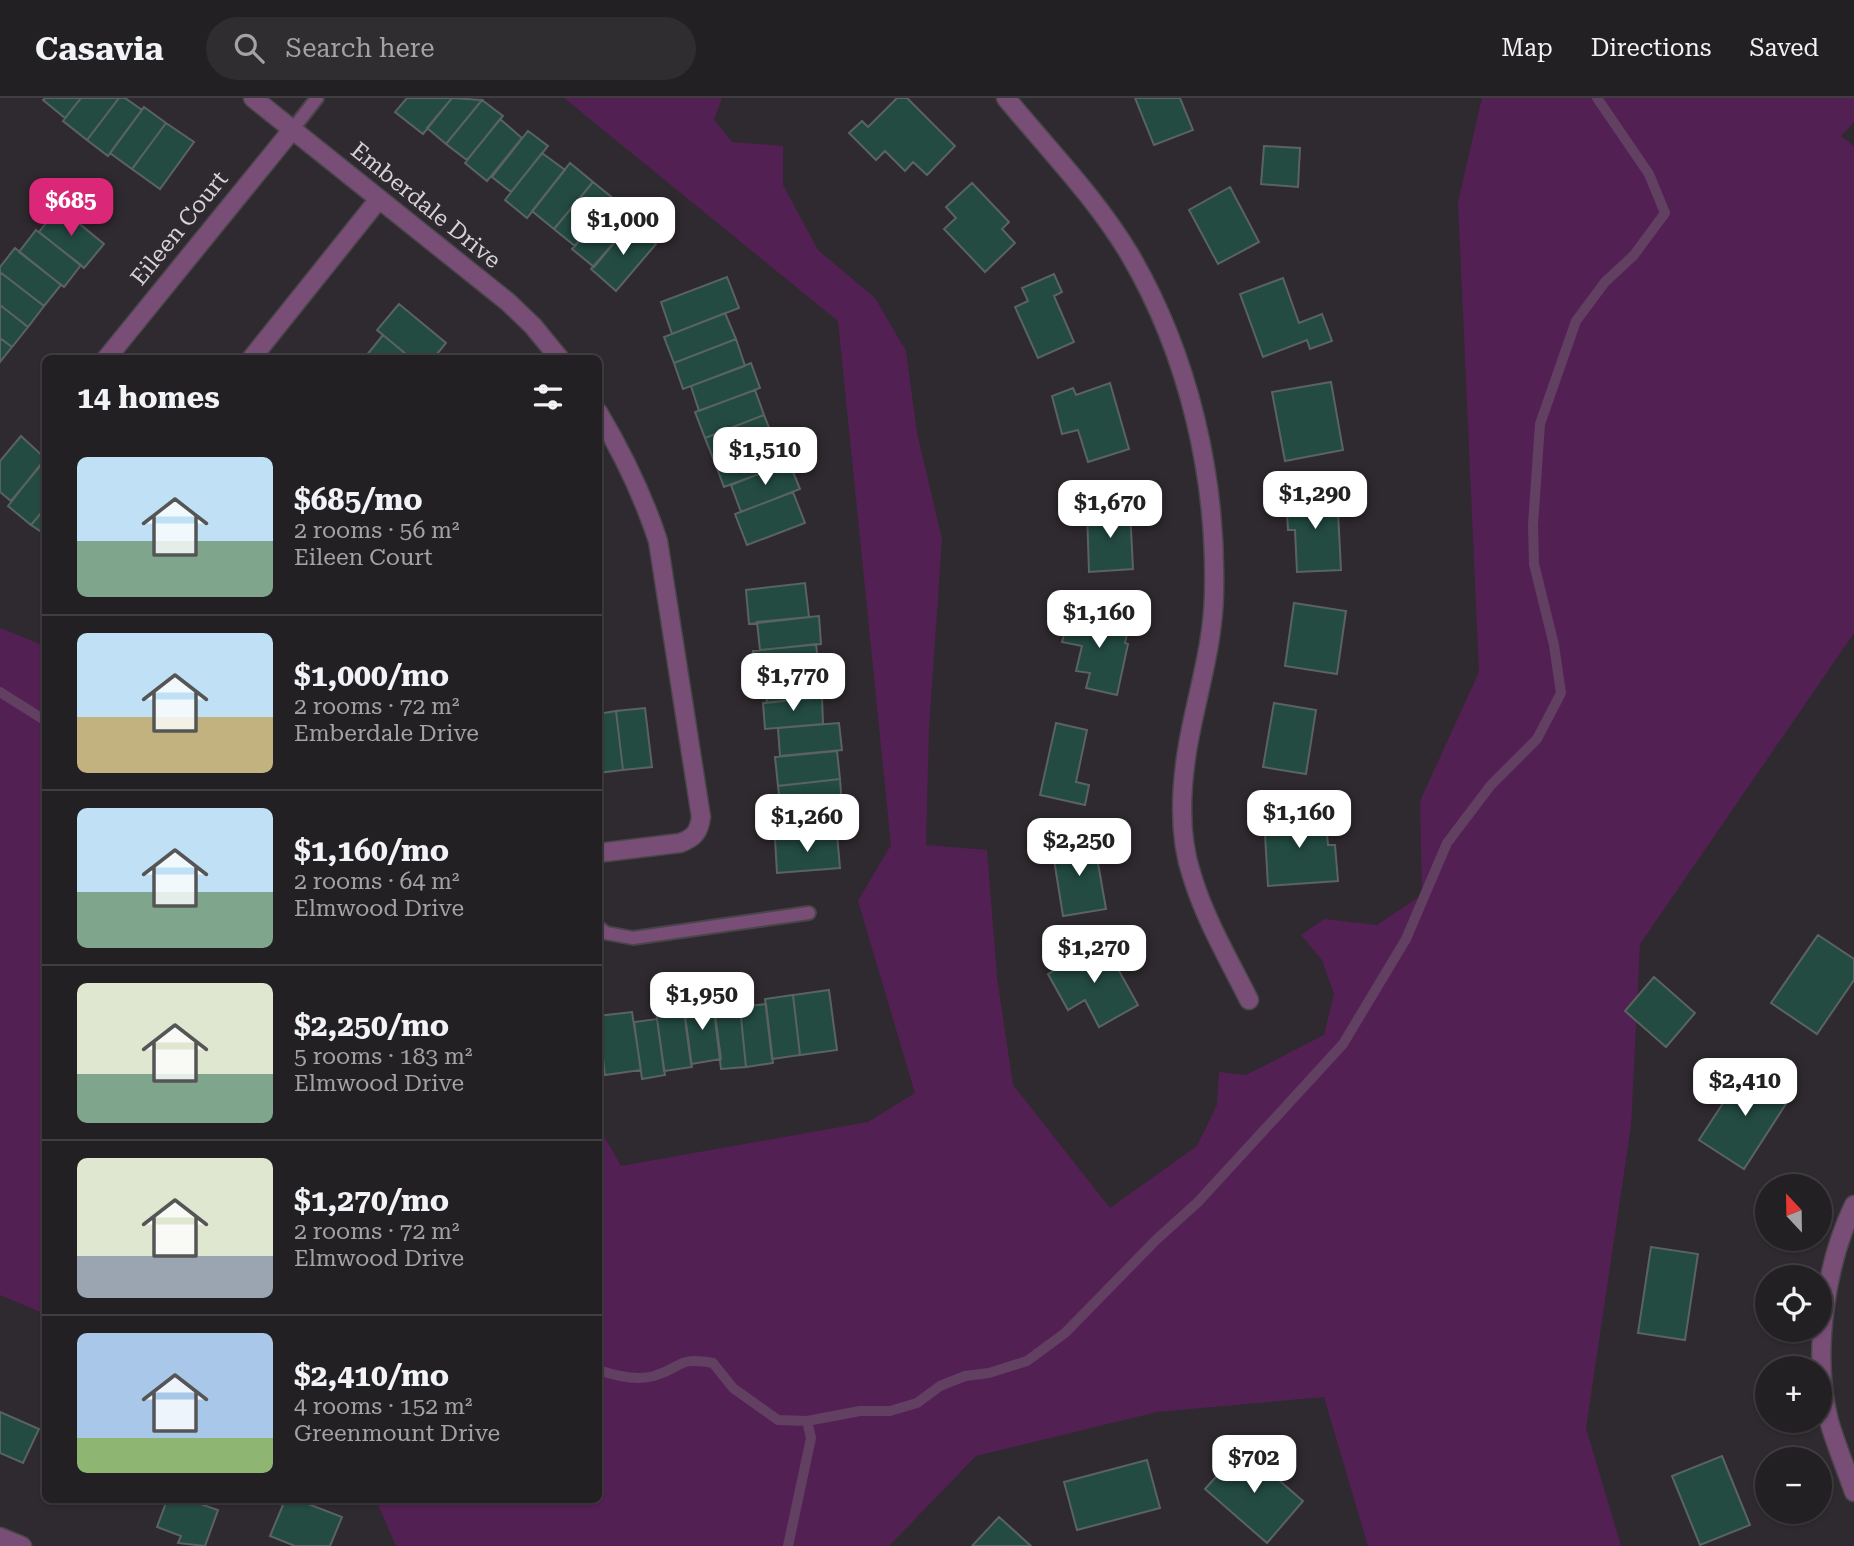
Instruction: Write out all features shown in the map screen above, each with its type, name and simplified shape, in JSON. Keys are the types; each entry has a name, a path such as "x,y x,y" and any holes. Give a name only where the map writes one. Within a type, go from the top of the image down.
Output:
{"street":[{"name":"Emberdale Drive","path":"253,98 508,302 533,326 557,355"},
{"path":"1006,98 1100,212 1129,255 1154,301 1179,361 1197,424 1212,528 1214,595 1208,662 1188,744 1182,799 1186,845 1191,873 1201,901 1249,1000"},
{"name":"Eileen Court","path":"109,355 292,130"},
{"path":"254,355 379,199"},
{"path":"602,419 645,500 658,541 701,817 700,828 691,838 680,843 602,853"},
{"path":"1854,1205 1845,1224 1833,1264 1824,1315 1823,1377 1829,1419 1854,1492"},
{"path":"0,1537 22,1546"}],"lane":[{"path":"292,130 317,98"},
{"path":"602,930 633,938 809,912"}],"shaded area":[{"path":"564,98 722,98 714,120 732,142 783,146 783,185 818,250 875,298 906,351 917,433 942,539 929,728 926,845 987,850 997,977 1013,1085 1110,1208 1197,1146 1217,1105 1219,1072 1246,1075 1324,1035 1334,994 1322,960 1301,935 1324,919 1377,925 1422,895 1420,801 1479,672 1458,202 1482,98 1854,98 1854,122 1841,136 1854,146 1854,633 1640,944 1631,1126 1586,1428 1621,1546 1368,1546 1324,1397 1157,1412 976,1456 889,1546 396,1546 377,1503 602,1503 602,1132 621,1166 868,1122 915,1093 858,901 891,845 838,321"},
{"path":"0,628 42,645 42,1313 0,1295"}],"building":[{"path":"81,98 65,118 43,100"},
{"path":"81,98 119,98 87,140 63,121"},
{"path":"119,98 125,98 142,110 108,156 87,140"},
{"path":"407,98 452,98 423,134 395,112"},
{"path":"452,98 482,100 446,144 427,128"},
{"path":"897,98 907,98 955,146 927,175 913,162 905,171 885,151 876,160 849,133 862,121 868,127"},
{"path":"1135,98 1180,98 1193,130 1154,145"},
{"path":"482,100 503,116 467,160 446,144"},
{"path":"144,107 166,123 132,169 110,153"},
{"path":"500,119 522,138 487,181 465,163"},
{"path":"166,123 194,142 160,189 132,169"},
{"path":"528,131 548,146 511,192 492,177"},
{"path":"1264,146 1300,148 1298,187 1261,184"},
{"path":"542,153 565,170 527,218 505,200"},
{"path":"570,163 593,182 554,229 532,211"},
{"path":"593,182 614,199 575,246 554,229"},
{"path":"972,183 1009,222 1002,229 1015,243 985,272 944,229 956,218 946,207"},
{"path":"1230,187 1259,242 1218,264 1189,210"},
{"path":"610,204 631,223 594,267 572,249"},
{"path":"59,207 104,244 84,268 39,232"},
{"path":"631,223 656,244 616,291 591,269"},
{"path":"36,230 81,265 64,287 19,252"},
{"path":"15,248 61,285 44,306 0,272 0,267"},
{"path":"0,272 44,306 28,327 0,305"},
{"path":"1054,274 1062,292 1054,296 1074,342 1038,358 1015,307 1028,301 1022,288"},
{"path":"727,277 739,308 672,334 661,302"},
{"path":"1283,278 1299,323 1322,314 1332,341 1310,349 1307,340 1263,357 1240,294"},
{"path":"399,304 446,343 436,355 407,355 377,330"},
{"path":"0,305 28,327 12,347 0,338"},
{"path":"725,313 736,339 674,363 664,337"},
{"path":"383,335 407,355 367,355"},
{"path":"0,338 12,347 0,362"},
{"path":"736,339 745,366 683,389 674,363"},
{"path":"751,363 760,388 699,411 691,386"},
{"path":"1331,382 1343,450 1285,461 1272,392"},
{"path":"1110,383 1129,449 1088,462 1078,430 1062,434 1052,396 1073,388 1076,395"},
{"path":"755,390 764,415 705,438 695,412"},
{"path":"764,415 774,440 715,463 705,438"},
{"path":"21,436 42,455 42,464 11,501 0,492 0,461"},
{"path":"771,441 780,466 724,487 715,463"},
{"path":"789,462 800,489 741,512 731,485"},
{"path":"42,463 42,512 31,525 8,506"},
{"path":"793,492 805,523 747,545 735,514"},
{"path":"1337,492 1341,570 1297,572 1295,530 1288,530 1286,495"},
{"path":"1130,509 1133,569 1089,572 1087,511"},
{"path":"42,512 42,532 31,525"},
{"path":"805,583 809,617 749,624 746,590"},
{"path":"1294,603 1346,611 1337,674 1285,666"},
{"path":"1070,612 1129,625 1125,643 1128,644 1117,695 1086,688 1090,673 1076,671 1082,646 1062,642"},
{"path":"819,616 821,644 760,650 757,622"},
{"path":"816,644 819,670 756,678 753,651"},
{"path":"826,670 828,696 767,703 764,676"},
{"path":"822,697 823,724 765,729 763,703"},
{"path":"1274,703 1316,710 1306,774 1263,767"},
{"path":"645,708 652,767 623,770 616,711"},
{"path":"616,711 623,770 602,773 602,713"},
{"path":"839,723 842,750 780,756 778,728"},
{"path":"1056,723 1087,730 1076,782 1089,785 1085,805 1040,795"},
{"path":"837,751 840,779 778,786 775,757"},
{"path":"840,779 842,807 781,813 778,786"},
{"path":"838,808 841,833 777,839 775,813"},
{"path":"1325,813 1328,845 1335,845 1338,881 1268,886 1264,817"},
{"path":"837,834 840,868 777,873 775,839"},
{"path":"1094,840 1106,909 1063,916 1052,847"},
{"path":"1818,935 1854,959 1854,980 1817,1034 1771,1003"},
{"path":"1103,942 1138,1005 1099,1027 1085,1000 1068,1010 1048,974"},
{"path":"1654,977 1695,1013 1666,1047 1625,1011"},
{"path":"829,990 837,1050 800,1055 793,995"},
{"path":"793,995 800,1055 772,1059 765,999"},
{"path":"713,1000 721,1059 691,1064 683,1004"},
{"path":"766,1004 773,1063 746,1067 740,1007"},
{"path":"740,1007 746,1067 721,1069 714,1010"},
{"path":"684,1008 692,1067 664,1071 656,1011"},
{"path":"632,1012 641,1070 605,1075 602,1016"},
{"path":"657,1019 665,1075 642,1079 634,1022"},
{"path":"1746,1068 1791,1096 1744,1169 1699,1140"},
{"path":"1651,1247 1698,1254 1685,1340 1638,1333"},
{"path":"0,1412 39,1429 23,1463 0,1453"},
{"path":"1242,1448 1303,1501 1267,1543 1205,1489"},
{"path":"1722,1456 1750,1525 1700,1545 1672,1476"},
{"path":"1147,1460 1160,1508 1077,1530 1064,1482"},
{"path":"166,1503 198,1503 218,1510 205,1546 178,1543 181,1536 157,1527"},
{"path":"284,1503 306,1503 342,1517 330,1546 295,1546 270,1536"},
{"path":"999,1517 1031,1546 972,1546"}],"waterway":[{"path":"788,1546 811,1438 807,1421 860,1411 890,1411 917,1403 940,1386 965,1376 989,1373 1027,1361 1065,1333 1157,1239 1198,1202 1343,1044 1406,939 1447,843 1491,785 1537,739 1561,693 1554,645 1534,564 1533,525 1540,424 1576,321 1605,282 1634,255 1665,213 1649,174 1597,98"},
{"path":"0,692 42,718"},
{"path":"602,1371 640,1378 654,1376 686,1362 713,1363 733,1388 778,1420 807,1421"}]}
